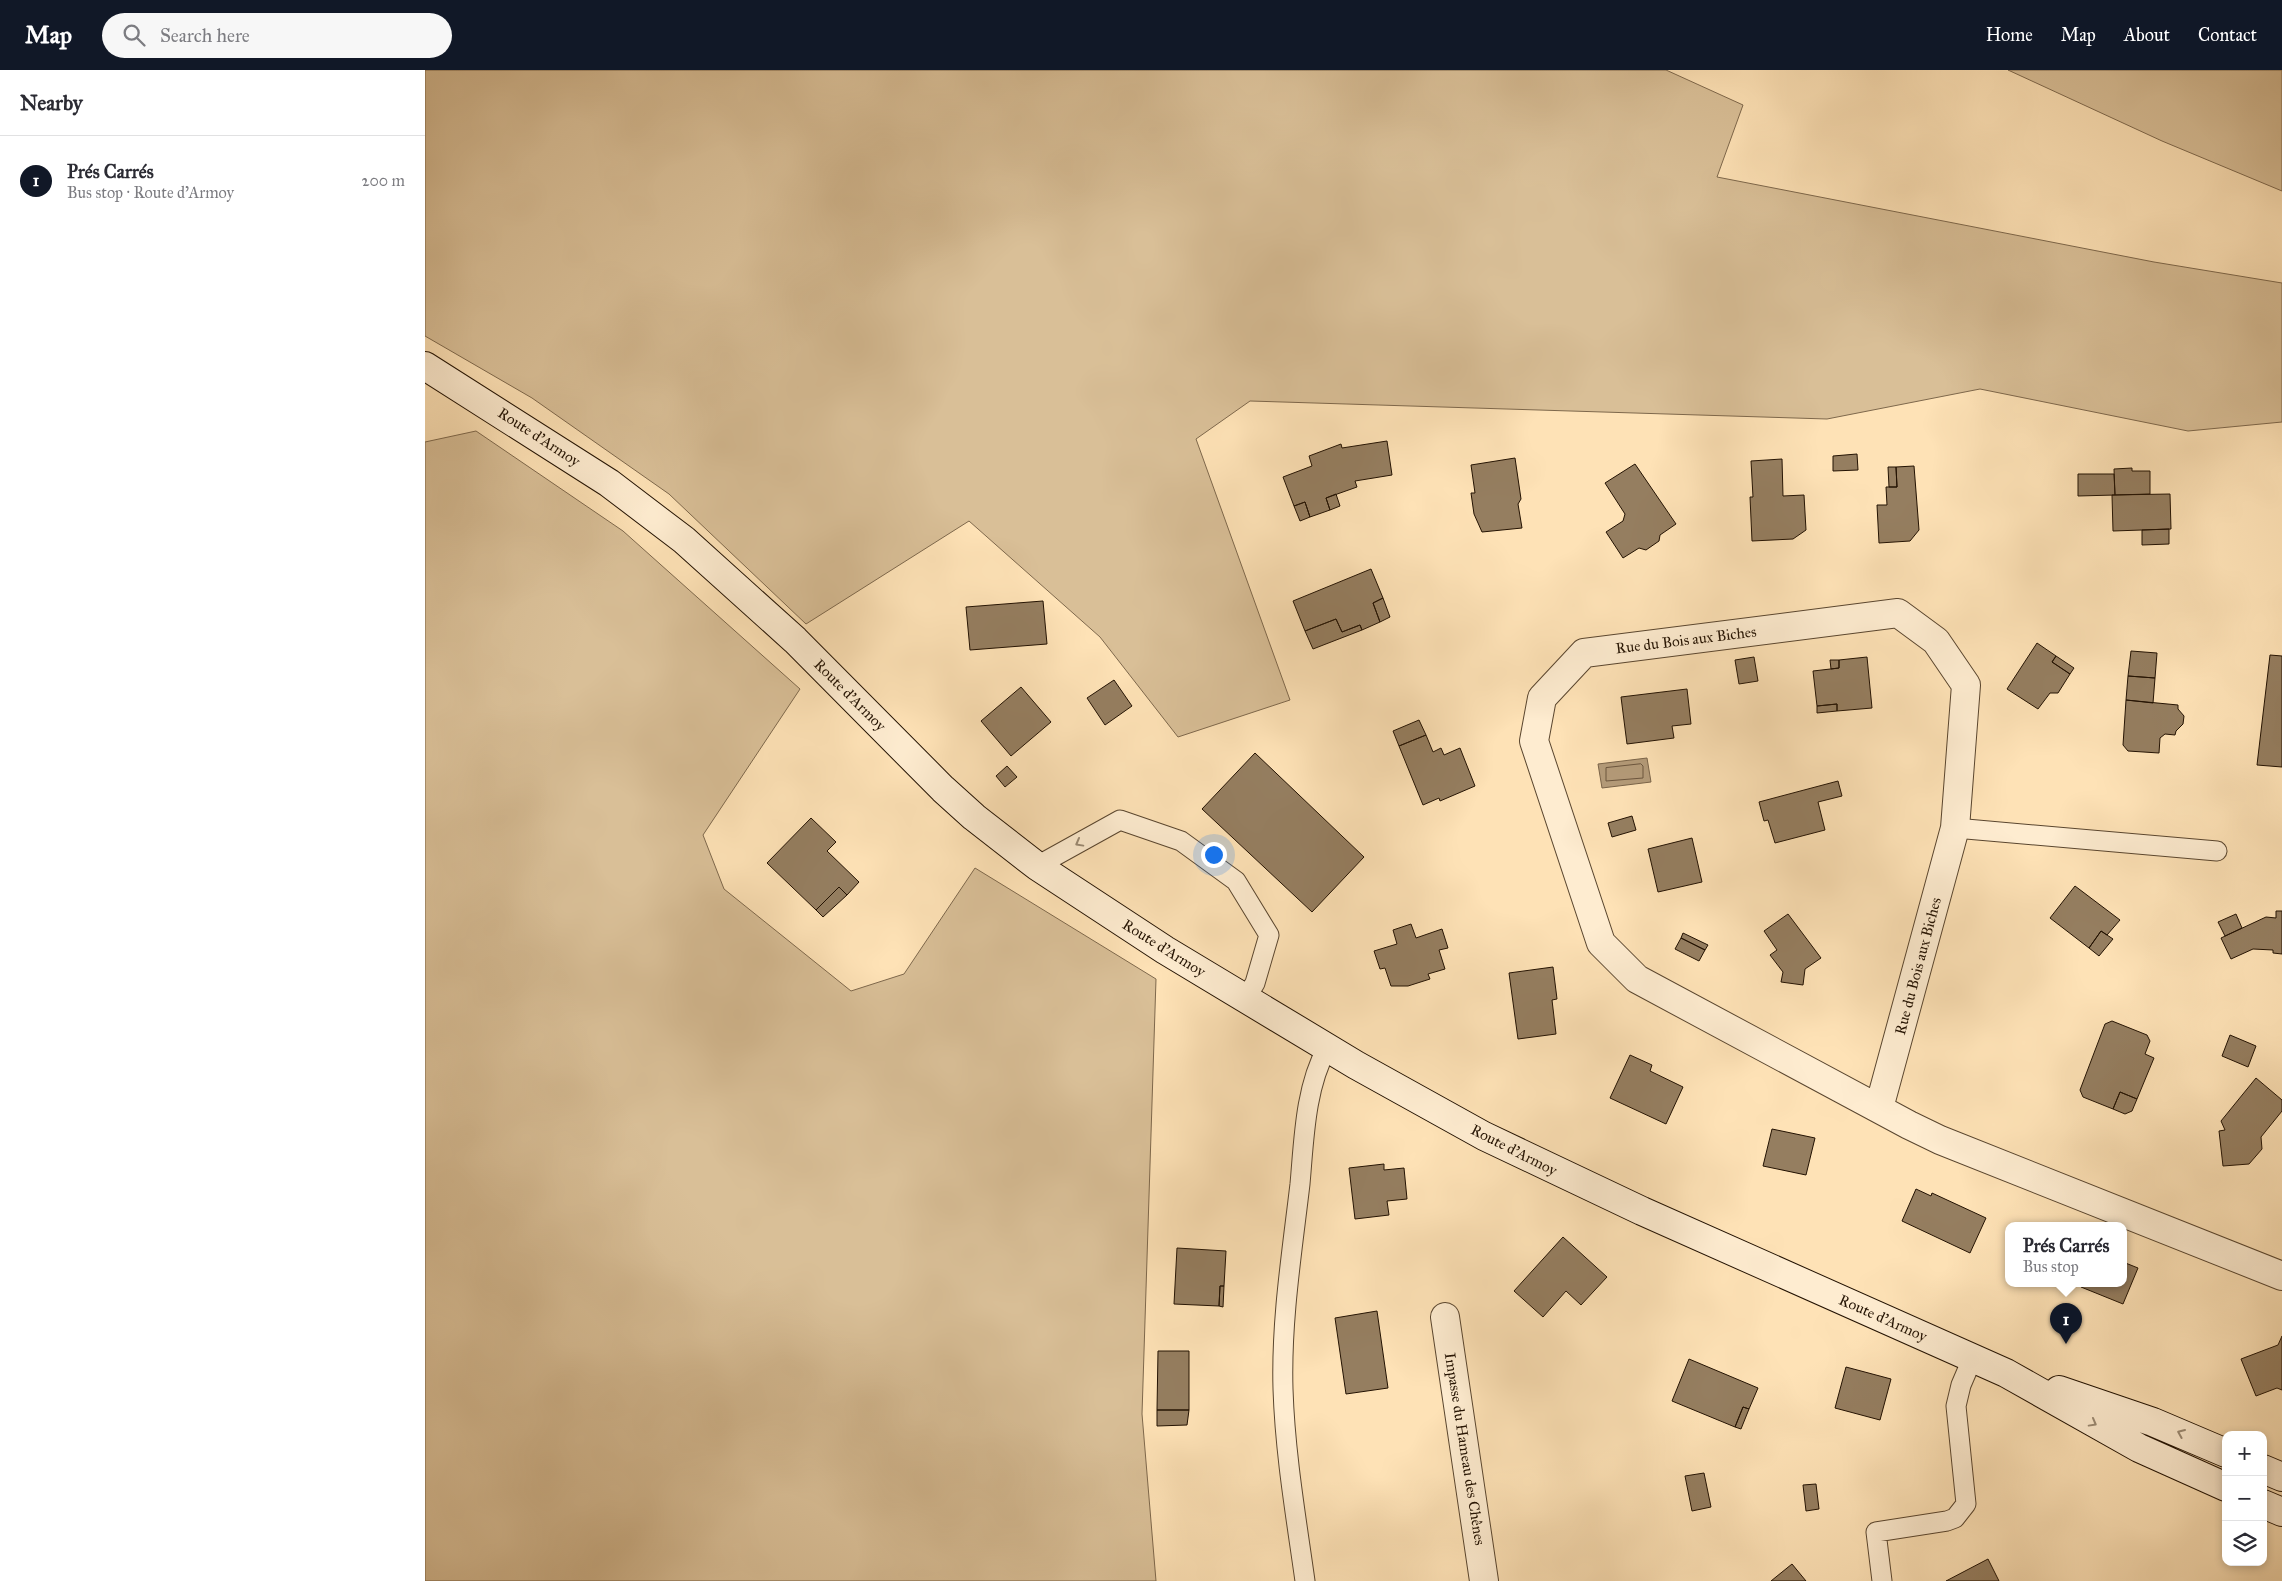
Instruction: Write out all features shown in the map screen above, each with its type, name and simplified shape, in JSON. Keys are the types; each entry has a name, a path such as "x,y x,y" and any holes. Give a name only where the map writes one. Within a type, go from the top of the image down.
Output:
{"main road":[{"name":"Route d'Armoy","path":"425,366 609,483 685,540 795,640 943,789 1007,844 1037,866 1165,950 1327,1048 1420,1101 1550,1169 2006,1372 2139,1448 2222,1486"},
{"name":"Rue du Bois aux Biches","path":"1879,1108 1955,828 1966,685 1936,641 1898,613 1584,653 1542,698 1534,741 1601,943 1637,979 1879,1108 1940,1140 2282,1276"},
{"name":"Impasse du Hameau des Chênes","path":"1445,1317 1485,1581"},
{"name":"Route d'Armoy","path":"2006,1372 2153,1422 2222,1451"},
{"path":"2267,1471 2282,1478"},
{"path":"2267,1506 2282,1512"}],"lane":[{"path":"1037,866 1120,820 1181,841 1236,881 1269,935 1255,983 1246,998"},
{"path":"1955,828 2217,851"},
{"path":"1305,1581 1285,1427 1284,1346 1311,1098 1317,1068 1327,1048"},
{"path":"1882,1581 1876,1532 1947,1521 1955,1518 1966,1504 1956,1406 1959,1390 1973,1357"}],"shaded area":[{"path":"425,70 1666,70 1743,105 1717,177 2154,262 2282,283 2282,422 2188,431 1980,389 1827,419 1250,401 1196,439 1290,700 1178,737 1100,637 969,521 806,624 669,494 532,398 425,336"},
{"path":"2008,70 2282,70 2282,191 2162,141"},
{"path":"476,431 623,531 800,689 703,835 724,889 851,991 904,974 975,868 1156,979 1142,1414 1156,1581 425,1581 425,442"}],"water":[{"path":"1647,758 1651,782 1602,788 1598,764"}],"building":[{"path":"1387,441 1392,475 1355,481 1357,487 1326,498 1330,510 1310,517 1305,502 1294,506 1283,477 1312,466 1309,456 1341,444 1342,448"},
{"path":"1857,454 1858,470 1833,471 1833,456"},
{"path":"1515,458 1521,499 1518,504 1522,528 1482,532 1474,514 1471,493 1475,493 1471,465"},
{"path":"1782,459 1783,496 1804,495 1806,530 1793,539 1752,541 1750,497 1753,497 1751,461"},
{"path":"1635,464 1676,524 1660,535 1659,541 1646,550 1639,548 1623,558 1606,532 1623,521 1625,514 1605,483"},
{"path":"1914,466 1919,530 1910,541 1879,543 1877,505 1887,505 1886,487 1897,487 1896,467"},
{"path":"1888,467 1896,467 1897,487 1889,487"},
{"path":"2132,468 2132,471 2150,471 2150,494 2115,495 2114,469"},
{"path":"2078,474 2114,474 2115,495 2078,496"},
{"path":"1336,494 1340,506 1330,510 1326,498"},
{"path":"2170,494 2171,529 2113,531 2112,495"},
{"path":"1305,502 1310,517 1300,521 1294,506"},
{"path":"2169,529 2169,544 2142,545 2142,530"},
{"path":"1371,569 1383,598 1373,603 1380,622 1362,630 1360,625 1342,632 1336,619 1305,631 1293,601"},
{"path":"1383,598 1390,617 1380,622 1373,603"},
{"path":"1043,601 1047,644 970,650 966,607"},
{"path":"1336,619 1342,632 1360,625 1362,630 1313,649 1305,631"},
{"path":"2037,643 2056,656 2052,662 2070,674 2058,693 2050,693 2038,709 2007,689"},
{"path":"2131,651 2157,653 2155,678 2128,676"},
{"path":"2270,655 2282,656 2282,767 2257,765"},
{"path":"2056,656 2074,668 2070,674 2052,662"},
{"path":"1754,657 1758,681 1739,684 1735,660"},
{"path":"1867,657 1872,708 1837,711 1837,704 1817,706 1813,671 1839,668 1839,660"},
{"path":"1830,660 1839,660 1839,668 1831,669"},
{"path":"2128,676 2155,678 2153,703 2126,700"},
{"path":"1114,680 1132,706 1105,725 1087,698"},
{"path":"1021,687 1051,722 1011,756 981,721"},
{"path":"1687,689 1691,724 1672,726 1674,738 1627,744 1621,697"},
{"path":"2126,700 2178,705 2178,709 2184,716 2183,724 2176,731 2175,735 2165,734 2160,738 2159,753 2128,751 2123,745"},
{"path":"1837,704 1837,711 1817,713 1817,706"},
{"path":"1419,720 1426,735 1399,746 1393,731"},
{"path":"1426,735 1433,752 1441,748 1444,755 1460,748 1475,786 1440,801 1439,798 1423,805 1399,746"},
{"path":"1255,753 1364,857 1312,912 1202,809"},
{"path":"1007,766 1017,777 1005,787 996,776"},
{"path":"1838,781 1842,796 1818,802 1825,830 1775,843 1768,820 1764,821 1759,802"},
{"path":"1632,816 1636,830 1612,837 1608,823"},
{"path":"811,818 836,842 827,851 859,882 847,895 839,887 816,910 767,863"},
{"path":"1692,838 1702,882 1658,892 1648,849"},
{"path":"2075,886 2120,920 2107,935 2101,931 2089,948 2050,918"},
{"path":"839,887 847,895 823,917 816,910"},
{"path":"2276,911 2282,911 2282,954 2273,953 2273,950 2253,949 2231,959 2221,938 2266,917 2276,918"},
{"path":"1788,914 1821,958 1805,969 1803,985 1781,982 1783,972 1770,955 1777,950 1764,931"},
{"path":"2236,914 2242,928 2225,936 2218,922"},
{"path":"1411,924 1416,938 1442,929 1448,948 1439,950 1445,969 1428,974 1430,979 1408,986 1391,986 1385,968 1380,969 1374,951 1397,944 1393,930"},
{"path":"2101,931 2113,939 2099,956 2089,948"},
{"path":"1683,933 1708,945 1705,950 1681,938"},
{"path":"1681,938 1705,950 1699,961 1675,949"},
{"path":"1553,967 1557,999 1552,1000 1556,1034 1518,1039 1509,973"},
{"path":"2112,1021 2147,1035 2150,1041 2145,1054 2154,1058 2137,1099 2120,1092 2113,1109 2083,1097 2080,1090 2105,1024"},
{"path":"2230,1035 2256,1046 2248,1067 2222,1056"},
{"path":"1630,1055 1652,1065 1650,1071 1683,1087 1666,1124 1610,1098"},
{"path":"2256,1078 2282,1100 2282,1111 2261,1137 2262,1149 2249,1164 2223,1166 2219,1131 2225,1130 2221,1121"},
{"path":"2120,1092 2137,1099 2132,1111 2125,1114 2113,1109"},
{"path":"1772,1129 1815,1138 1806,1175 1763,1166"},
{"path":"1384,1164 1384,1170 1404,1168 1407,1199 1387,1201 1389,1215 1355,1219 1349,1168"},
{"path":"1916,1189 1931,1196 1932,1193 1986,1218 1970,1253 1902,1221"},
{"path":"1563,1237 1607,1277 1581,1305 1566,1291 1543,1317 1514,1291"},
{"path":"1177,1248 1226,1251 1224,1286 1220,1286 1219,1306 1174,1304"},
{"path":"2127,1264 2138,1268 2123,1304 2081,1287 2127,1287"},
{"path":"1220,1286 1224,1286 1223,1307 1219,1306"},
{"path":"1377,1311 1388,1388 1346,1394 1335,1318"},
{"path":"2282,1336 2282,1390 2277,1388 2256,1396 2241,1359 2278,1345"},
{"path":"1158,1351 1189,1351 1189,1410 1157,1410"},
{"path":"1689,1359 1758,1388 1749,1409 1743,1407 1735,1427 1672,1401"},
{"path":"1846,1367 1891,1379 1880,1420 1835,1408"},
{"path":"1743,1407 1749,1409 1741,1429 1735,1427"},
{"path":"1157,1410 1189,1410 1187,1425 1157,1426"},
{"path":"1704,1473 1711,1507 1692,1511 1685,1476"},
{"path":"1816,1484 1819,1509 1806,1511 1803,1485"},
{"path":"1988,1559 1999,1581 1946,1581"},
{"path":"1792,1564 1806,1581 1771,1581"}],"place":[{"name":"Prés Carrés","path":"2066,1344"}]}
